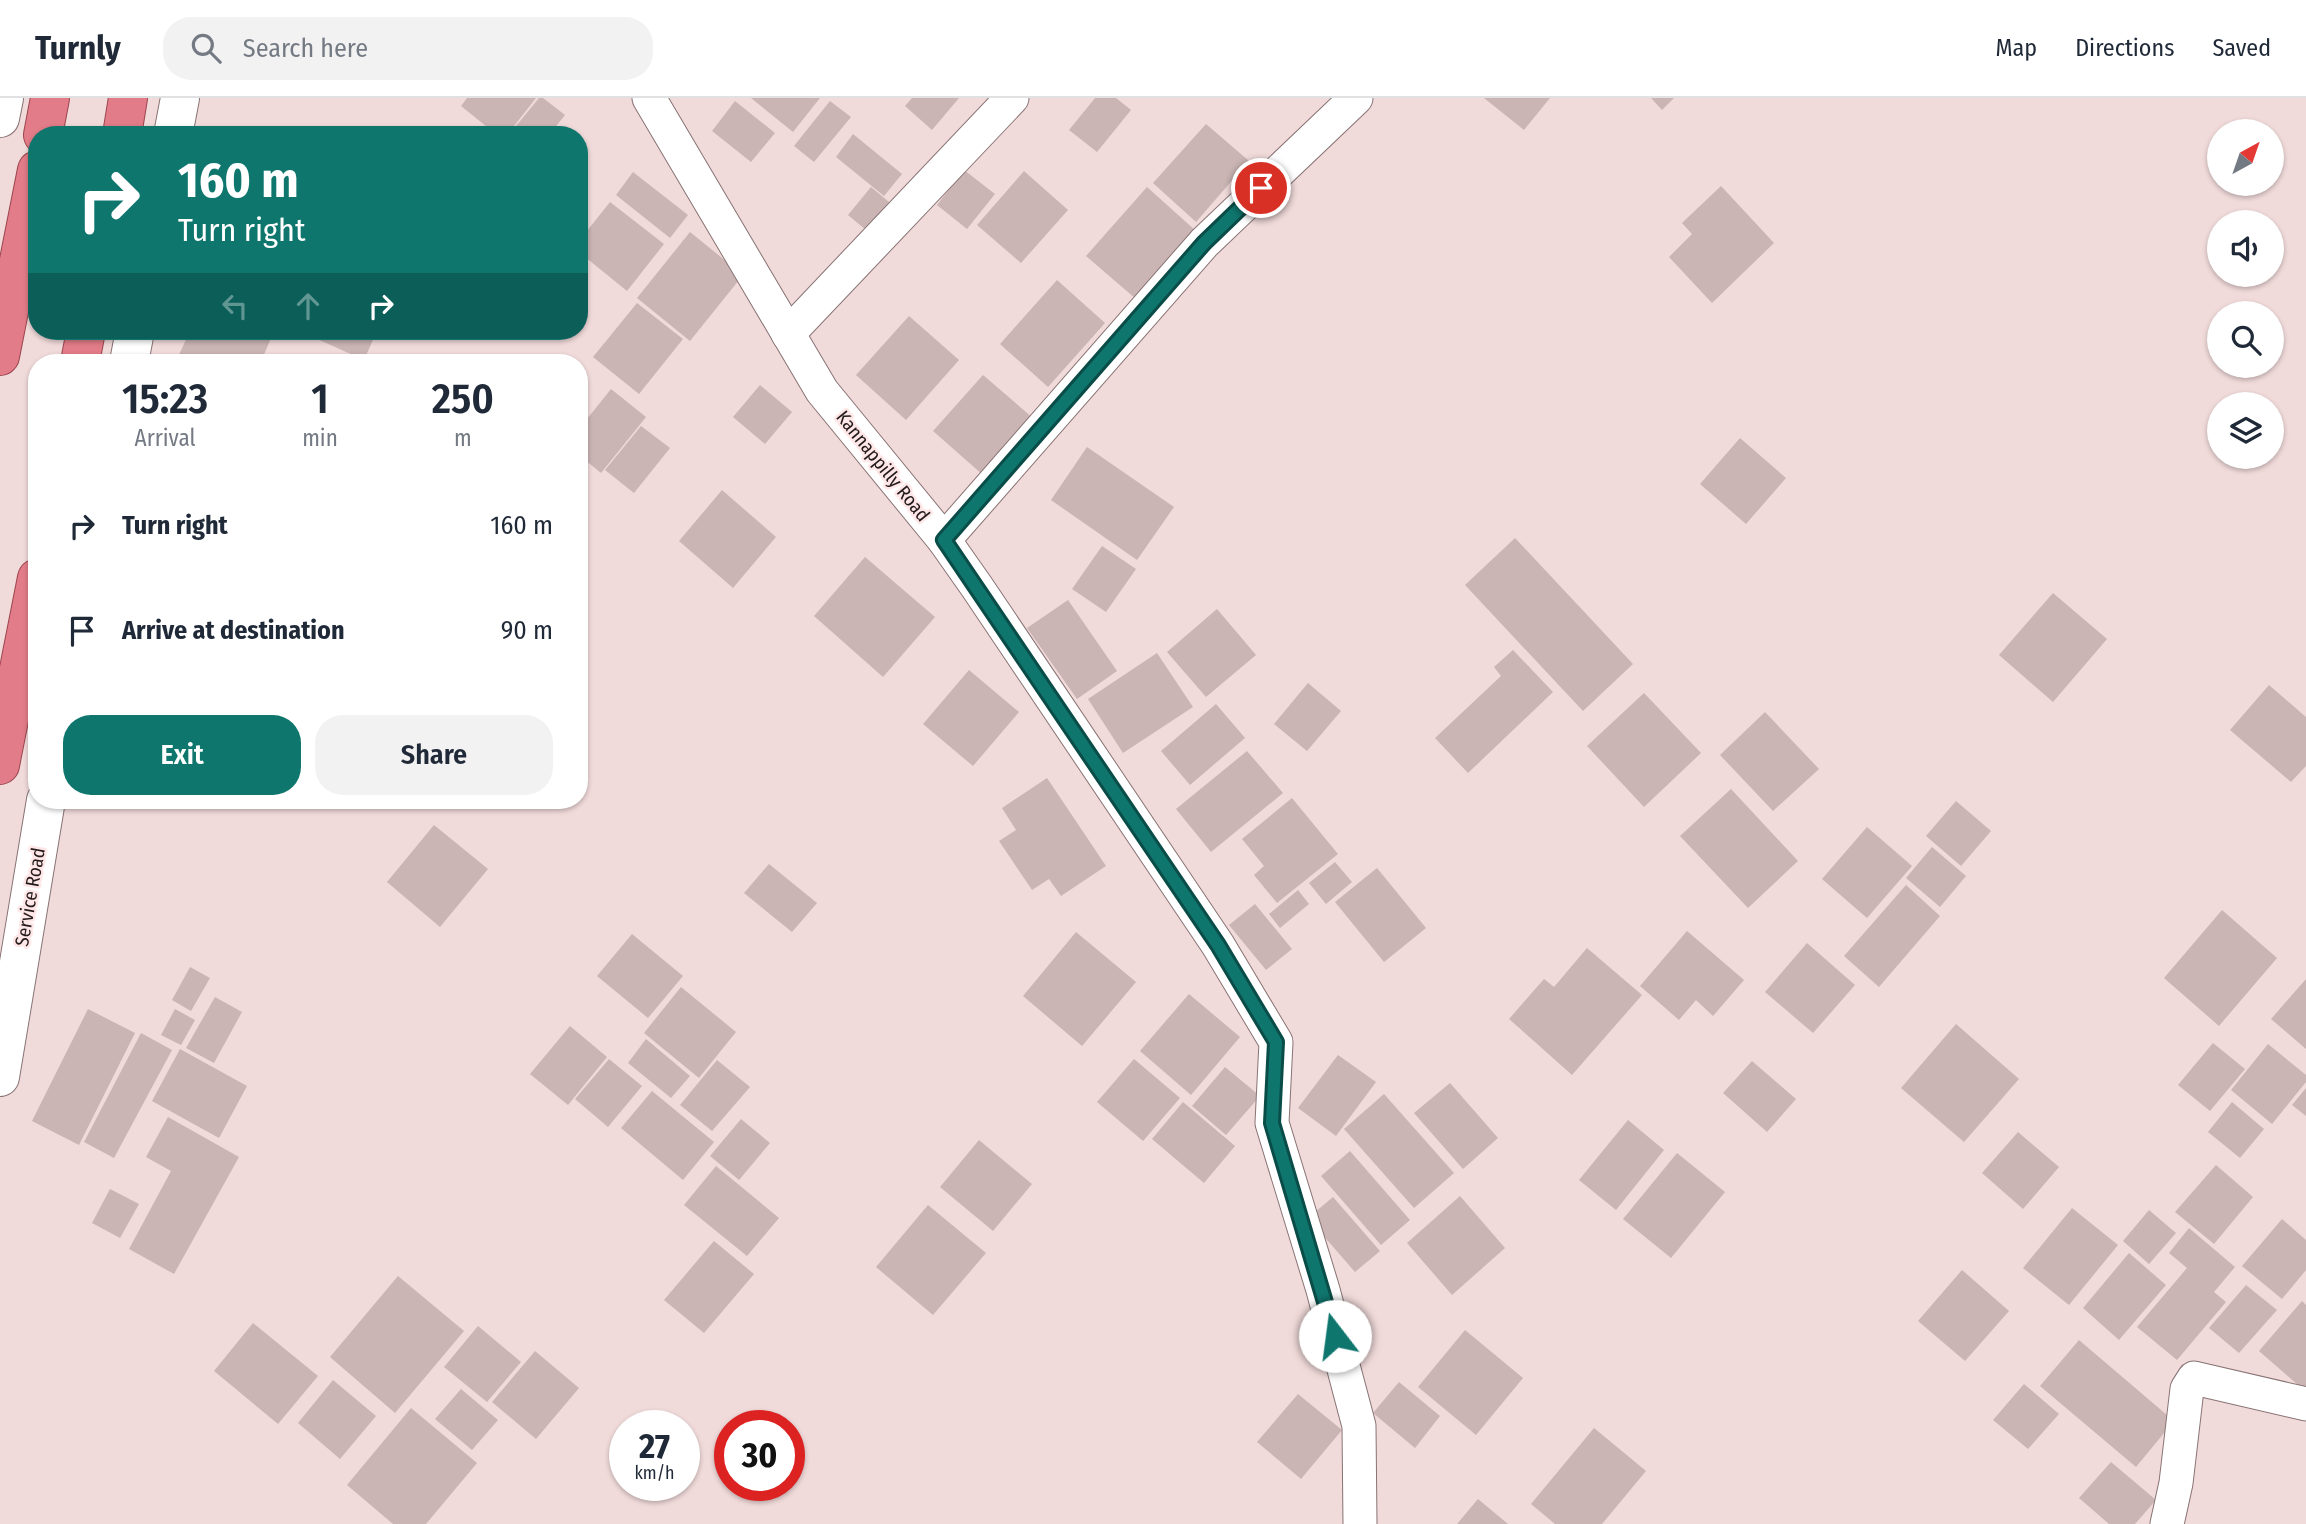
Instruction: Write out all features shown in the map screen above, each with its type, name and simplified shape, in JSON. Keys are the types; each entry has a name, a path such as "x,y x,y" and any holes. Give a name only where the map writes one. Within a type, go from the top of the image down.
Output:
{"highway":[{"path":"45,126 50,98"},
{"path":"123,126 128,98"},
{"path":"0,356 28,215"},
{"path":"0,765 28,623"}],"street":[{"path":"0,118 4,98"},
{"path":"175,126 180,98"},
{"name":"Kannappilly Road","path":"649,98 822,391 944,540 1218,945 1276,1042 1272,1123 1323,1290 1359,1426 1360,1524"},
{"path":"788,334 1012,98"},
{"path":"944,540 1204,243 1356,98"},
{"name":"Service Road","path":"0,1077 45,809"},
{"path":"2167,1524 2176,1483 2187,1389 2193,1378 2306,1404"}],"building":[{"path":"467,98 536,98 514,126 486,126 461,106"},
{"path":"539,98 543,98 565,115 556,126 516,126"},
{"path":"751,98 820,98 793,132"},
{"path":"912,98 959,98 932,130 905,106"},
{"path":"1095,98 1116,98 1131,110 1097,152 1069,130"},
{"path":"1484,98 1550,98 1524,130"},
{"path":"1651,98 1674,98 1662,110"},
{"path":"735,101 775,133 751,162 712,131"},
{"path":"830,101 851,117 814,162 794,146"},
{"path":"1206,124 1249,161 1196,222 1153,183"},
{"path":"853,134 902,174 884,196 836,157"},
{"path":"964,170 995,194 967,229 937,205"},
{"path":"1024,171 1068,210 1021,263 977,225"},
{"path":"633,172 688,215 670,238 616,195"},
{"path":"1721,186 1774,243 1712,303 1669,257 1692,234 1682,223"},
{"path":"871,187 895,207 872,235 848,215"},
{"path":"1147,187 1196,231 1136,299 1086,256"},
{"path":"610,202 664,244 627,291 588,259 588,230"},
{"path":"690,232 743,275 690,341 637,298"},
{"path":"1057,280 1105,323 1048,387 1000,344"},
{"path":"637,303 683,339 639,394 593,357"},
{"path":"909,316 959,360 906,420 856,375"},
{"path":"186,340 270,340 264,354 179,354"},
{"path":"319,340 373,340 367,354 351,354"},
{"path":"983,375 1033,418 983,475 933,431"},
{"path":"760,385 792,412 765,444 733,417"},
{"path":"611,389 646,417 601,473 588,462 588,418"},
{"path":"641,426 670,448 634,493 605,470"},
{"path":"1740,438 1786,478 1746,524 1700,484"},
{"path":"1087,447 1174,507 1137,560 1051,500"},
{"path":"722,490 776,537 733,588 679,541"},
{"path":"1515,538 1633,664 1583,711 1465,585"},
{"path":"1102,546 1136,569 1106,612 1072,589"},
{"path":"865,557 935,617 883,677 814,616"},
{"path":"2053,593 2107,639 2053,702 1999,655"},
{"path":"1068,600 1117,671 1077,699 1027,628"},
{"path":"1217,609 1256,655 1206,697 1167,652"},
{"path":"1513,650 1553,692 1468,773 1435,738 1501,676 1494,667"},
{"path":"1157,653 1193,707 1123,753 1088,699"},
{"path":"969,670 1019,712 973,766 923,724"},
{"path":"1308,683 1341,711 1307,751 1274,724"},
{"path":"2269,685 2306,717 2306,766 2291,782 2230,730"},
{"path":"1644,693 1701,753 1644,807 1587,746"},
{"path":"1216,704 1245,738 1190,785 1161,751"},
{"path":"1765,712 1819,769 1773,811 1720,755"},
{"path":"1247,751 1283,793 1211,852 1176,809"},
{"path":"1047,778 1106,866 1061,896 1049,879 1032,890 999,841 1016,830 1002,808"},
{"path":"1731,789 1798,861 1748,908 1680,836"},
{"path":"1292,798 1338,854 1277,903 1254,875 1264,866 1242,839"},
{"path":"1956,801 1991,831 1961,866 1926,836"},
{"path":"434,825 488,869 440,927 387,882"},
{"path":"1867,827 1912,866 1867,918 1822,879"},
{"path":"1932,847 1966,876 1940,907 1906,878"},
{"path":"1335,862 1352,882 1326,904 1309,883"},
{"path":"769,864 817,903 792,932 744,893"},
{"path":"1377,868 1426,928 1384,962 1335,902"},
{"path":"1906,885 1940,916 1879,987 1844,956"},
{"path":"1298,890 1309,904 1280,928 1269,914"},
{"path":"1255,904 1292,949 1266,970 1229,925"},
{"path":"2222,910 2277,958 2219,1026 2164,978"},
{"path":"1687,931 1744,980 1713,1016 1696,1000 1679,1020 1640,986"},
{"path":"1076,932 1136,982 1082,1046 1023,996"},
{"path":"632,934 683,976 648,1018 597,976"},
{"path":"1807,943 1855,985 1813,1033 1765,992"},
{"path":"1587,948 1642,995 1572,1075 1509,1019 1544,979 1554,987"},
{"path":"190,967 210,978 191,1011 172,1000"},
{"path":"2306,979 2306,1049 2271,1019"},
{"path":"681,987 736,1032 699,1078 644,1033"},
{"path":"1189,994 1240,1037 1191,1095 1140,1051"},
{"path":"215,997 242,1012 214,1063 186,1048"},
{"path":"88,1009 135,1033 79,1145 32,1121"},
{"path":"175,1009 195,1020 181,1045 161,1035"},
{"path":"1956,1024 2019,1079 1964,1142 1901,1088"},
{"path":"570,1026 607,1057 568,1105 530,1074"},
{"path":"141,1033 172,1050 114,1158 84,1142"},
{"path":"646,1039 690,1076 671,1098 628,1063"},
{"path":"2213,1043 2245,1069 2210,1111 2178,1085"},
{"path":"2268,1044 2306,1075 2306,1082 2272,1124 2231,1090"},
{"path":"180,1049 247,1086 219,1138 152,1101"},
{"path":"1338,1055 1376,1082 1336,1136 1298,1108"},
{"path":"609,1059 642,1086 608,1127 575,1099"},
{"path":"1134,1059 1180,1098 1143,1141 1097,1102"},
{"path":"717,1060 750,1087 712,1131 680,1105"},
{"path":"1752,1061 1796,1099 1767,1132 1723,1093"},
{"path":"1225,1067 1260,1096 1226,1135 1192,1106"},
{"path":"1450,1083 1498,1138 1463,1169 1414,1113"},
{"path":"2306,1088 2306,1116 2292,1105"},
{"path":"652,1091 714,1142 683,1180 621,1128"},
{"path":"1384,1094 1454,1173 1414,1208 1344,1129"},
{"path":"1183,1102 1235,1146 1204,1183 1152,1139"},
{"path":"2232,1102 2264,1129 2240,1158 2208,1132"},
{"path":"168,1117 239,1157 174,1274 129,1249 171,1171 146,1157"},
{"path":"741,1119 770,1143 739,1180 710,1156"},
{"path":"1628,1120 1664,1150 1616,1210 1579,1180"},
{"path":"2018,1132 2059,1167 2023,1209 1982,1173"},
{"path":"979,1140 1032,1184 993,1231 940,1187"},
{"path":"1350,1151 1410,1220 1381,1245 1321,1176"},
{"path":"1677,1153 1725,1192 1671,1258 1623,1219"},
{"path":"2216,1165 2253,1197 2214,1244 2175,1212"},
{"path":"716,1166 779,1218 747,1256 684,1205"},
{"path":"110,1189 139,1204 120,1238 92,1223"},
{"path":"1460,1196 1505,1248 1452,1295 1407,1243"},
{"path":"1333,1197 1380,1251 1355,1272 1308,1218"},
{"path":"928,1205 986,1253 933,1315 876,1267"},
{"path":"2072,1208 2118,1245 2069,1305 2023,1268"},
{"path":"2149,1210 2176,1233 2149,1264 2123,1241"},
{"path":"2282,1219 2306,1240 2306,1270 2282,1299 2242,1266"},
{"path":"2189,1228 2235,1267 2214,1292 2226,1302 2177,1360 2137,1327 2187,1268 2169,1253"},
{"path":"714,1241 754,1274 704,1333 664,1300"},
{"path":"2129,1253 2166,1285 2119,1340 2083,1308"},
{"path":"1962,1270 2009,1311 1965,1361 1918,1321"},
{"path":"398,1276 464,1331 395,1413 330,1357"},
{"path":"2246,1285 2277,1310 2239,1353 2209,1328"},
{"path":"2302,1301 2306,1305 2306,1392 2259,1351"},
{"path":"253,1323 318,1376 278,1424 214,1371"},
{"path":"478,1326 521,1362 487,1402 444,1367"},
{"path":"1465,1330 1523,1378 1476,1435 1418,1387"},
{"path":"2079,1340 2174,1421 2136,1467 2040,1386"},
{"path":"535,1351 579,1388 536,1439 492,1402"},
{"path":"333,1380 376,1416 340,1459 298,1423"},
{"path":"1399,1382 1440,1416 1415,1448 1373,1413"},
{"path":"2024,1384 2059,1414 2028,1449 1993,1420"},
{"path":"461,1389 498,1420 472,1450 435,1419"},
{"path":"1298,1394 1342,1430 1301,1479 1257,1442"},
{"path":"411,1408 477,1463 426,1524 393,1524 347,1485"},
{"path":"1594,1428 1646,1471 1602,1524 1555,1524 1531,1504"},
{"path":"2111,1462 2156,1500 2135,1524 2109,1524 2079,1498"},
{"path":"1478,1499 1508,1524 1457,1524"}],"route":[{"path":"1261,188 1204,243 944,540 1218,945 1276,1042 1272,1123 1335,1336"}]}
